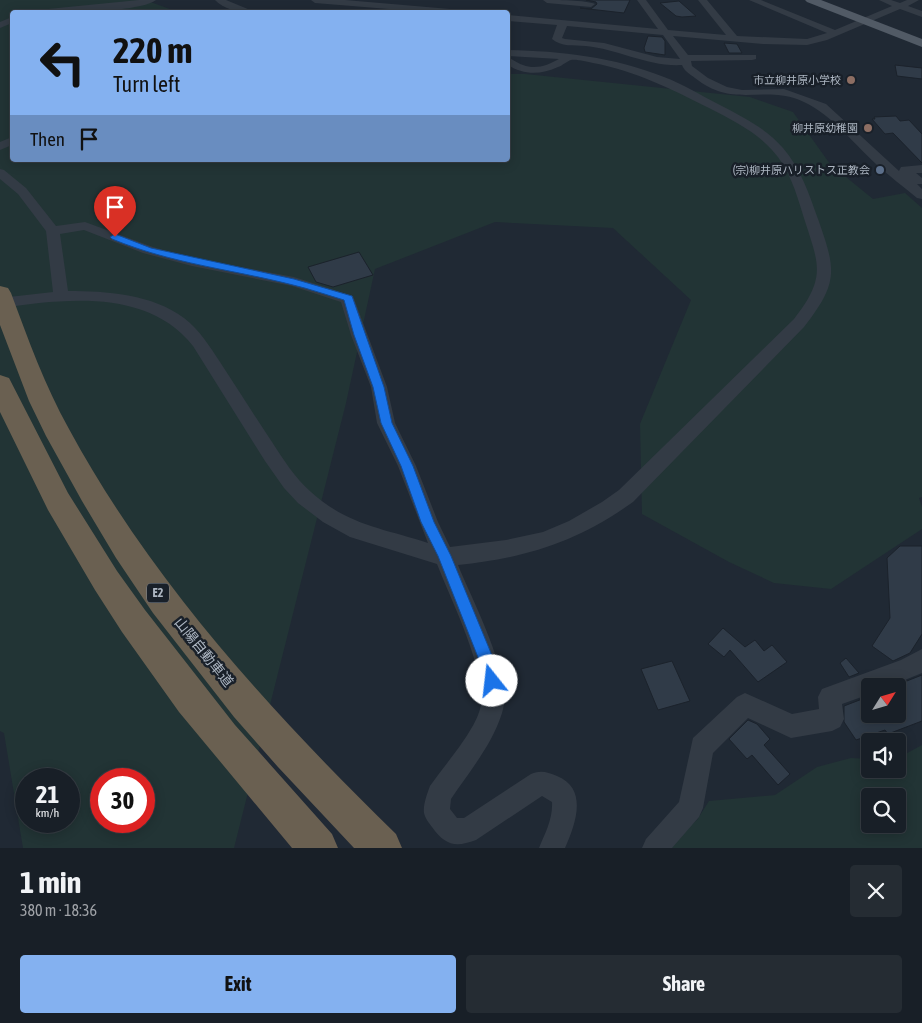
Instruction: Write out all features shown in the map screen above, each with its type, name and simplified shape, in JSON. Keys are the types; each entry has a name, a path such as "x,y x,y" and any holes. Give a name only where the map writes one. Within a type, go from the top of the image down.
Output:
{"highway":[{"name":"山陽自動車道","path":"0,293 19,348 59,435 110,522 165,603 220,673 291,754 382,848"},
{"path":"0,384 29,448 79,539 134,624 260,784 318,848"}],"main road":[{"path":"811,0 922,43"}],"street":[{"path":"71,10 128,5 152,0"},
{"path":"218,0 243,10"},
{"path":"315,0 358,8 420,10 428,0"},
{"path":"547,0 665,32 785,43 807,42 835,33 915,0"},
{"path":"642,0 686,62 704,80 724,90 742,93 784,92 822,106 882,163 922,195"},
{"path":"702,0 735,39"},
{"path":"753,0 835,33"},
{"path":"883,0 922,14"},
{"path":"510,18 563,23 588,12"},
{"path":"563,23 558,39 563,42 609,46 640,57 672,63 752,57"},
{"path":"510,62 530,72 555,65 568,57 581,44"},
{"path":"716,44 722,58"},
{"path":"0,303 58,296 90,295 120,297 150,307 174,318 191,334 213,364 292,484 318,509 376,539 444,556 525,547 567,533 598,517 626,496 799,323 813,306 821,291 826,262 795,174 784,156 770,140 755,129 660,79 586,59 510,53"},
{"path":"586,59 601,54 669,67 686,62"},
{"path":"922,169 905,170 922,184"},
{"path":"0,173 22,191 53,231 58,296"},
{"path":"53,231 85,226 148,250 192,262 294,282 348,298 365,353 379,387 386,423 407,466 428,522 444,556 490,670 494,693 490,712 480,735 439,795 437,813 451,831 467,832 540,784 556,789 565,801 564,819 552,848"},
{"path":"655,848 690,808 702,747 745,705 791,726 832,719 830,697 907,668 922,660"}],"shaded area":[{"path":"0,0 145,0 172,10 10,10 10,162 510,162 510,74 525,74 750,97 793,112 830,164 873,199 905,193 922,208 922,497 919,498 922,507 922,529 831,589 774,583 729,562 642,514 640,424 691,300 613,228 495,222 375,269 346,403 234,848 23,848 21,833 80,833 80,768 15,768 15,800 4,733 0,731"},
{"path":"922,745 922,848 664,848 697,820 709,801 775,795 817,767 851,758 861,759 861,778 906,778 906,754"}],"building":[{"path":"586,0 630,0 624,13 580,8 591,9 597,4 596,2"},
{"path":"679,1 696,16 676,16 660,3"},
{"path":"648,36 662,37 665,41 665,55 645,52 644,48"},
{"path":"724,43 737,44 742,53 729,53"},
{"path":"895,65 922,68 922,79 897,76"},
{"path":"896,116 900,121 909,120 922,134 922,163 893,133 885,134 872,119 875,119 874,117"},
{"path":"359,252 373,275 333,287 316,282 308,267"},
{"path":"900,546 922,546 922,634 910,653 893,661 872,646 890,618 887,558"},
{"path":"723,628 745,647 755,640 764,651 772,645 787,662 758,682 730,650 724,657 708,644"},
{"path":"846,658 859,673 849,677 840,663"},
{"path":"672,661 690,701 658,710 641,669"},
{"path":"922,675 922,721 891,733 887,733 885,730 876,733 861,733 861,738 856,740 844,722 844,706 861,699 861,723 906,723 906,681"},
{"path":"748,720 757,724 770,739 764,745 790,774 778,785 752,755 747,759 729,739"}],"place":[{"name":"市立柳井原小学校","path":"851,80"},
{"name":"柳井原幼稚園","path":"868,128"},
{"name":"(宗)柳井原ハリストス正教会","path":"880,170"}],"route":[{"path":"115,237 148,250 192,262 294,282 348,298 374,379 379,387 386,423 407,466 428,522 444,556 490,670 492,681"}]}
